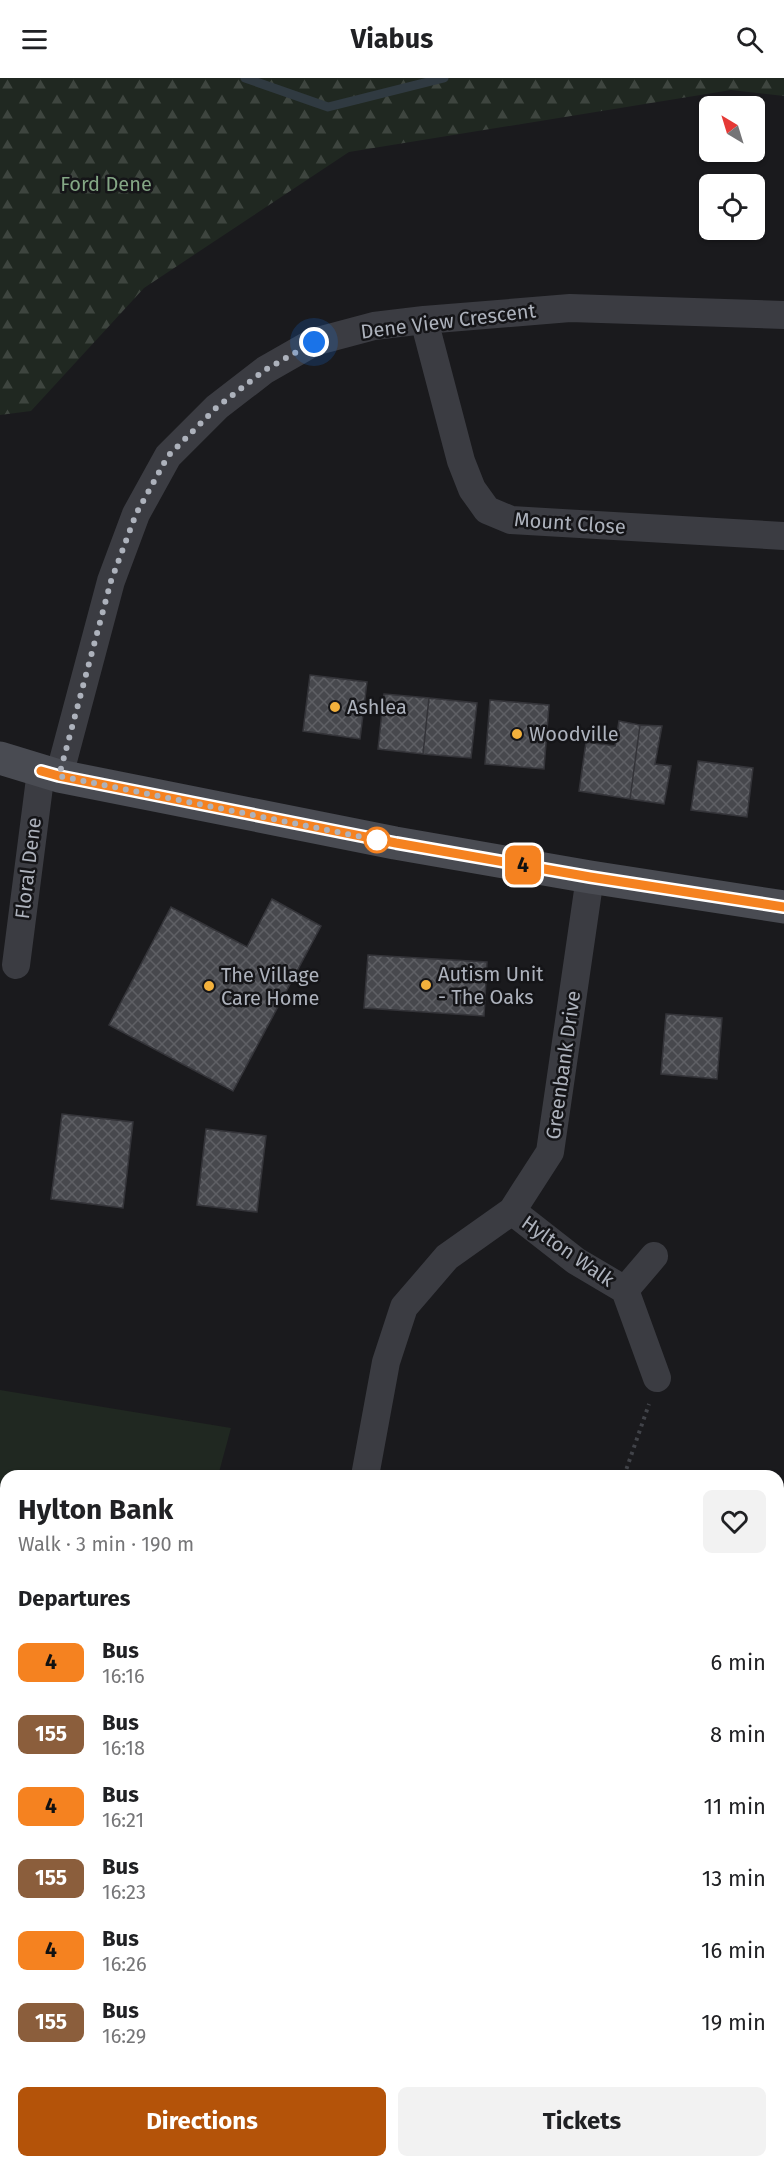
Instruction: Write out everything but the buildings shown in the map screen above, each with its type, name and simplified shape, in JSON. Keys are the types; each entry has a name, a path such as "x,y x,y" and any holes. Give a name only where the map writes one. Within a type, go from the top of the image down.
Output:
{"street":[{"name":"Dene View Crescent","path":"50,773 111,581 136,514 168,456 225,401 265,370 314,342 374,326 424,320 570,308 784,315"},
{"name":"Mount Close","path":"424,320 461,461 472,489 487,510 511,520 784,536"},
{"path":"0,758 50,773 396,843 590,877 784,907"},
{"name":"Floral Dene","path":"16,965 50,773"},
{"name":"Greenbank Drive","path":"366,1470 386,1362 404,1307 447,1257 512,1211 550,1152 590,877"},
{"name":"Hylton Walk","path":"512,1211 576,1261 625,1290 657,1378"},
{"name":"Hylton Walk","path":"625,1290 654,1256"}],"path":[{"path":"626,1470 657,1378"}],"green space":[{"name":"Ford Dene","path":"0,78 784,78 784,96 731,90 349,152 144,288 31,411 0,415"},
{"path":"0,1390 231,1428 220,1470 0,1470"}],"waterway":[{"path":"245,78 328,107 444,78"}],"bus line":[{"name":"4","path":"41,771 396,843 590,877 784,907"}],"place":[{"name":"Ashlea","path":"335,707"},
{"name":"Woodville","path":"517,734"},
{"name":"Autism Unit - The Oaks","path":"426,985"},
{"name":"The Village Care Home","path":"209,986"}],"route":[{"path":"314,342 265,370 217,407 168,456 136,514 111,581 59,776 377,840"}]}
